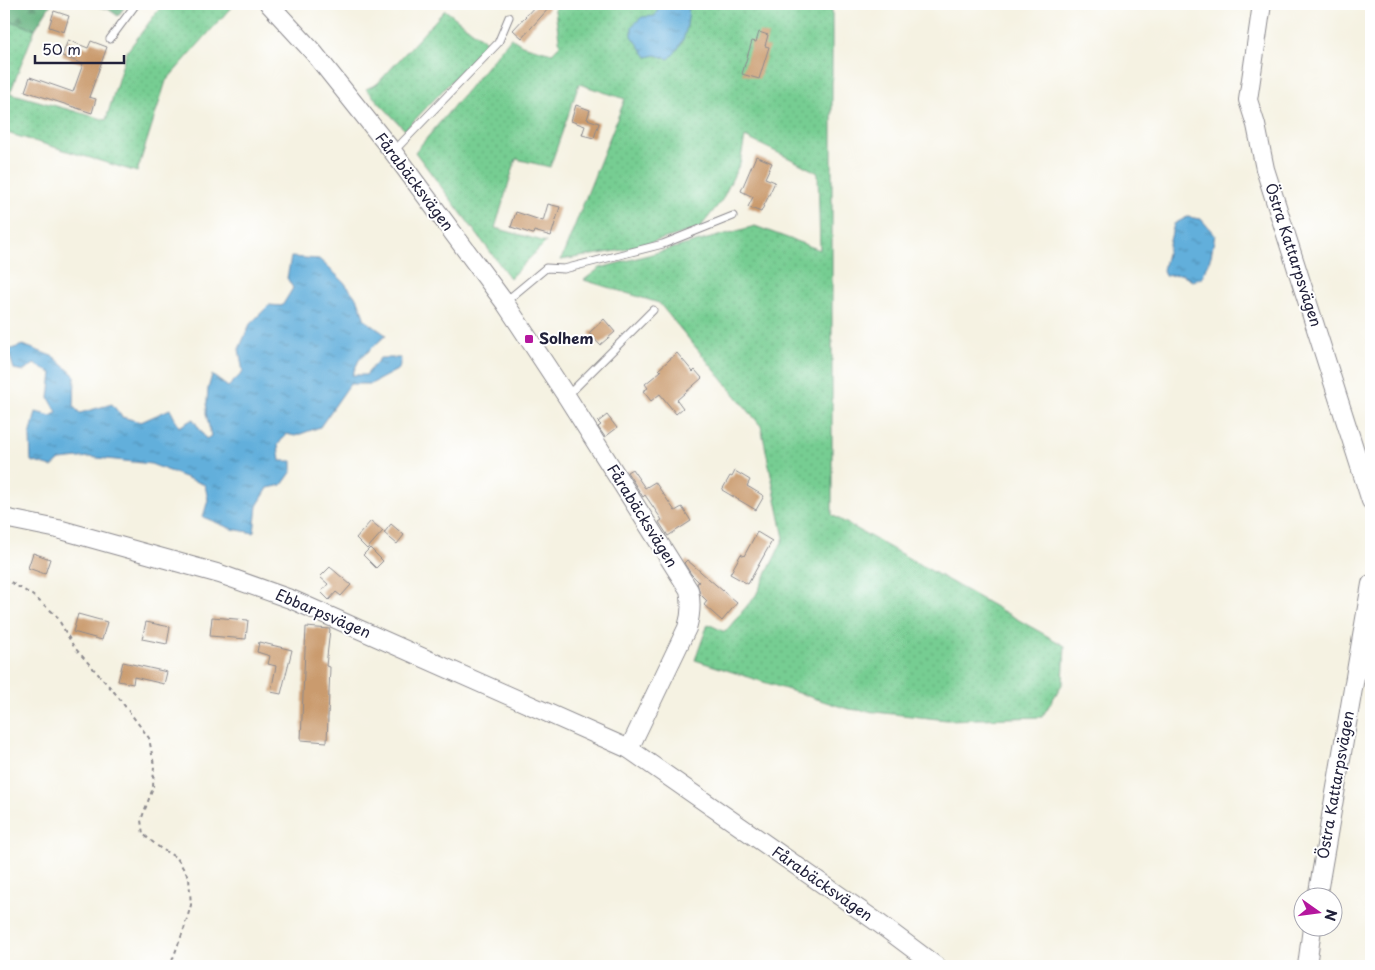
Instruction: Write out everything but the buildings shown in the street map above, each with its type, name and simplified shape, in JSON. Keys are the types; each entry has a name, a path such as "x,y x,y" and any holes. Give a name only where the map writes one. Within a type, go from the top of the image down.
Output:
{"street":[{"name":"Fårabäcksvägen","path":"269,4 314,53 393,152 505,302 689,590 691,602 688,628 630,749 880,924 936,966"},
{"name":"Östra Kattarpsvägen","path":"1262,4 1248,100 1256,125 1265,169 1371,501"},
{"name":"Ebbarpsvägen","path":"4,518 58,529 220,574 293,600 630,749"},
{"name":"Östra Kattarpsvägen","path":"1319,888 1371,584"},
{"path":"1307,966 1311,938"}],"lane":[{"path":"110,39 136,4"},
{"path":"393,152 498,43 509,17"},
{"path":"505,302 546,268 564,269 662,244 733,216"},
{"path":"567,397 653,310"}],"path":[{"path":"4,578 32,595 56,615 74,647 114,693 148,738 154,766 153,788 141,820 143,834 160,848 177,858 189,878 191,905 172,961 168,966"}],"green space":[{"path":"4,4 51,4 35,29 4,19"},
{"path":"87,4 127,4 118,16 108,9"},
{"path":"163,4 234,4 166,81 137,172 4,132 4,19 35,29 10,93 106,120 126,53"},
{"path":"554,4 832,4 832,515 1065,646 1063,683 1042,717 947,720 848,709 695,660 708,624 725,632 756,595 784,538 761,426 659,303 584,280 600,268 755,226 820,250 818,173 745,137 740,163 722,200 699,229 623,250 561,260 625,99 579,84 550,167 516,159 495,228 546,242 510,278 415,152 511,38 522,45 552,53 560,45"},
{"path":"445,10 488,43 405,130 366,89 377,84"}],"water":[{"path":"660,4 689,4 688,20 683,40 669,59 656,55 647,57 632,36 632,26 642,17 655,16"},
{"path":"1187,217 1201,219 1215,235 1211,256 1202,278 1193,281 1182,274 1165,276 1163,270 1174,224"},
{"path":"291,257 319,259 343,281 358,300 365,320 386,335 359,360 352,375 366,375 380,358 401,358 399,369 371,384 350,384 320,427 295,436 286,434 278,445 280,461 292,461 292,471 282,485 268,488 257,506 254,533 232,529 203,517 208,500 205,485 151,464 89,457 60,460 52,467 31,461 30,436 36,412 51,416 57,412 49,398 52,373 34,364 24,371 14,369 8,350 23,345 54,357 75,376 74,407 80,413 112,404 122,417 141,422 170,409 179,427 193,419 206,439 211,436 206,413 208,389 212,375 228,387 243,372 239,349 250,324 269,305 282,306 293,288 287,278"}],"place":[{"name":"Solhem","path":"529,339"}]}
